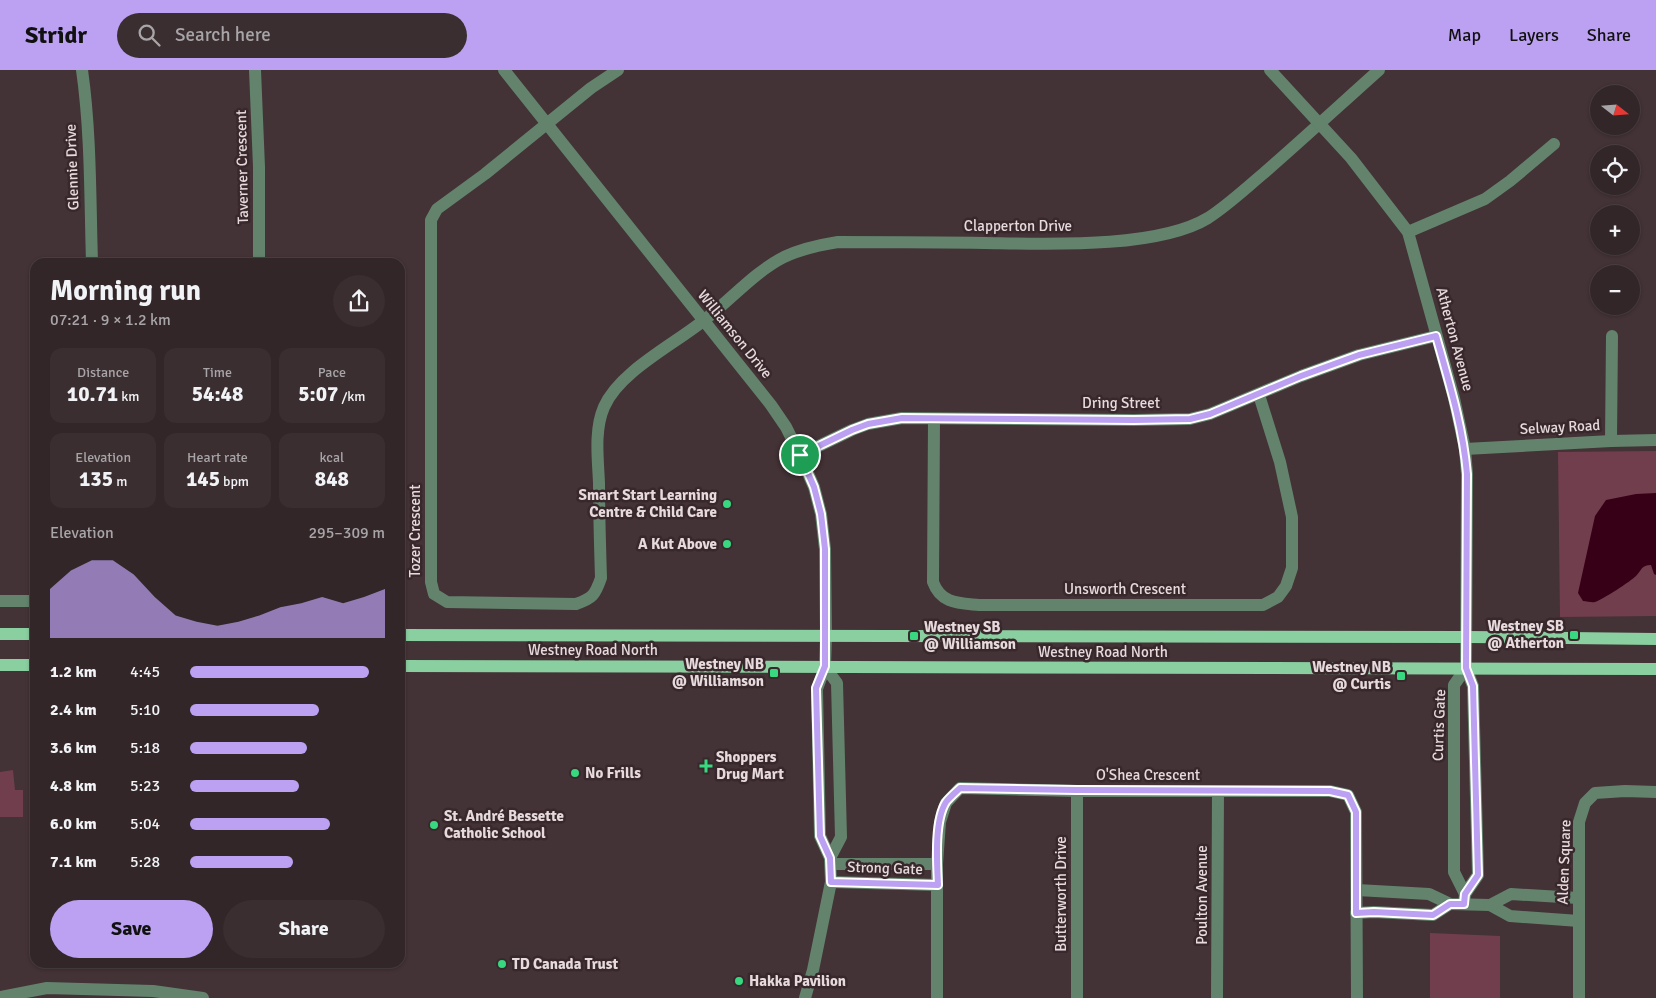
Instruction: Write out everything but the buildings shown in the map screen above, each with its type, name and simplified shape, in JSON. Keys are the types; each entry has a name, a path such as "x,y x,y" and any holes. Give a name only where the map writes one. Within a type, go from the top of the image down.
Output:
{"main road":[{"path":"0,634 30,634"},
{"name":"Westney Road North","path":"405,635 1656,639"},
{"path":"0,665 30,665"},
{"name":"Westney Road North","path":"405,666 1656,669"}],"street":[{"name":"Glennie Drive","path":"82,70 88,149 92,258"},
{"name":"Taverner Crescent","path":"255,70 259,167 259,258"},
{"name":"Williamson Drive","path":"504,70 771,405 786,427 814,487 821,514 825,549 825,666"},
{"name":"Tozer Crescent","path":"618,70 591,88 485,174 437,209 431,220 430,582 434,594 447,602 576,604 589,599 596,592 601,578 598,444 600,422 604,407 614,391 632,373 704,321"},
{"name":"Atherton Avenue","path":"1270,70 1351,158 1408,232 1454,398 1465,449 1467,484 1466,668"},
{"name":"Clapperton Drive","path":"704,321 761,271 784,257 819,245 838,242 1100,242 1163,235 1185,229 1208,218 1230,202 1379,70"},
{"path":"1408,232 1485,199 1510,181 1554,144"},
{"name":"Dring Street","path":"800,455 868,424 902,418 934,420 1190,419 1210,414 1301,376 1359,355 1436,336"},
{"path":"1611,441 1612,336"},
{"name":"Unsworth Crescent","path":"934,420 933,582 937,592 951,602 979,605 1263,605 1278,597 1286,586 1292,568 1292,517 1280,462 1259,395"},
{"name":"Selway Road","path":"1465,449 1656,440"},
{"path":"0,600 30,601"},
{"path":"825,666 816,688 820,836 831,861"},
{"path":"805,998 813,970 831,882 831,861 840,838 837,683 825,666"},
{"path":"1465,899 1478,875 1473,686 1466,668"},
{"name":"Curtis Gate","path":"1465,899 1454,872 1454,686 1466,668"},
{"name":"O'Shea Crescent","path":"937,998 937,864 940,822 946,803 960,788 1218,792 1330,791 1348,795 1356,812 1357,998"},
{"name":"Butterworth Drive","path":"1077,790 1077,998"},
{"name":"Alden Square","path":"1579,998 1579,822 1586,803 1596,793 1625,791 1656,792"},
{"name":"Poulton Avenue","path":"1217,998 1218,792"},
{"name":"Strong Gate","path":"831,861 937,864"},
{"name":"Strong Gate","path":"831,882 938,885"},
{"path":"1357,890 1429,894 1450,904"},
{"path":"1490,905 1511,894 1578,898"},
{"path":"1356,913 1433,915 1450,904 1465,899 1490,905 1510,916 1578,921"},
{"path":"0,997 47,988 153,991 203,998"}],"shaded area":[{"path":"1656,451 1656,616 1560,617 1558,452"},
{"path":"1656,493 1656,575 1651,565 1645,566 1633,578 1599,601 1583,601 1578,593 1595,516 1606,500 1636,494"},
{"path":"13,770 15,790 23,790 23,817 0,817 0,772"},
{"path":"1430,933 1500,936 1500,998 1430,998"}],"place":[{"name":"Smart Start Learning Centre & Child Care","path":"727,504"},
{"name":"A Kut Above","path":"727,544"},
{"name":"Westney SB @ Atherton","path":"1574,635"},
{"name":"Westney SB @ Williamson","path":"914,636"},
{"name":"Westney NB @ Williamson","path":"774,673"},
{"name":"Westney NB @ Curtis","path":"1401,676"},
{"name":"Shoppers Drug Mart","path":"706,766"},
{"name":"No Frills","path":"575,773"},
{"name":"St. André Bessette Catholic School","path":"434,825"},
{"name":"TD Canada Trust","path":"502,964"},
{"name":"Hakka Pavilion","path":"739,981"}],"route":[{"path":"1436,336 1454,398 1465,449 1467,474 1466,668 1473,686 1478,875 1465,894 1464,904 1450,904 1433,915 1356,913 1356,812 1348,795 1330,791 1218,792 960,788 946,803 940,822 937,864 938,885 831,882 830,858 820,836 816,688 825,666 825,549 821,514 814,487 800,455 868,424 902,418 918,420 1190,419 1210,414 1332,364 1359,355 1436,336"}]}
